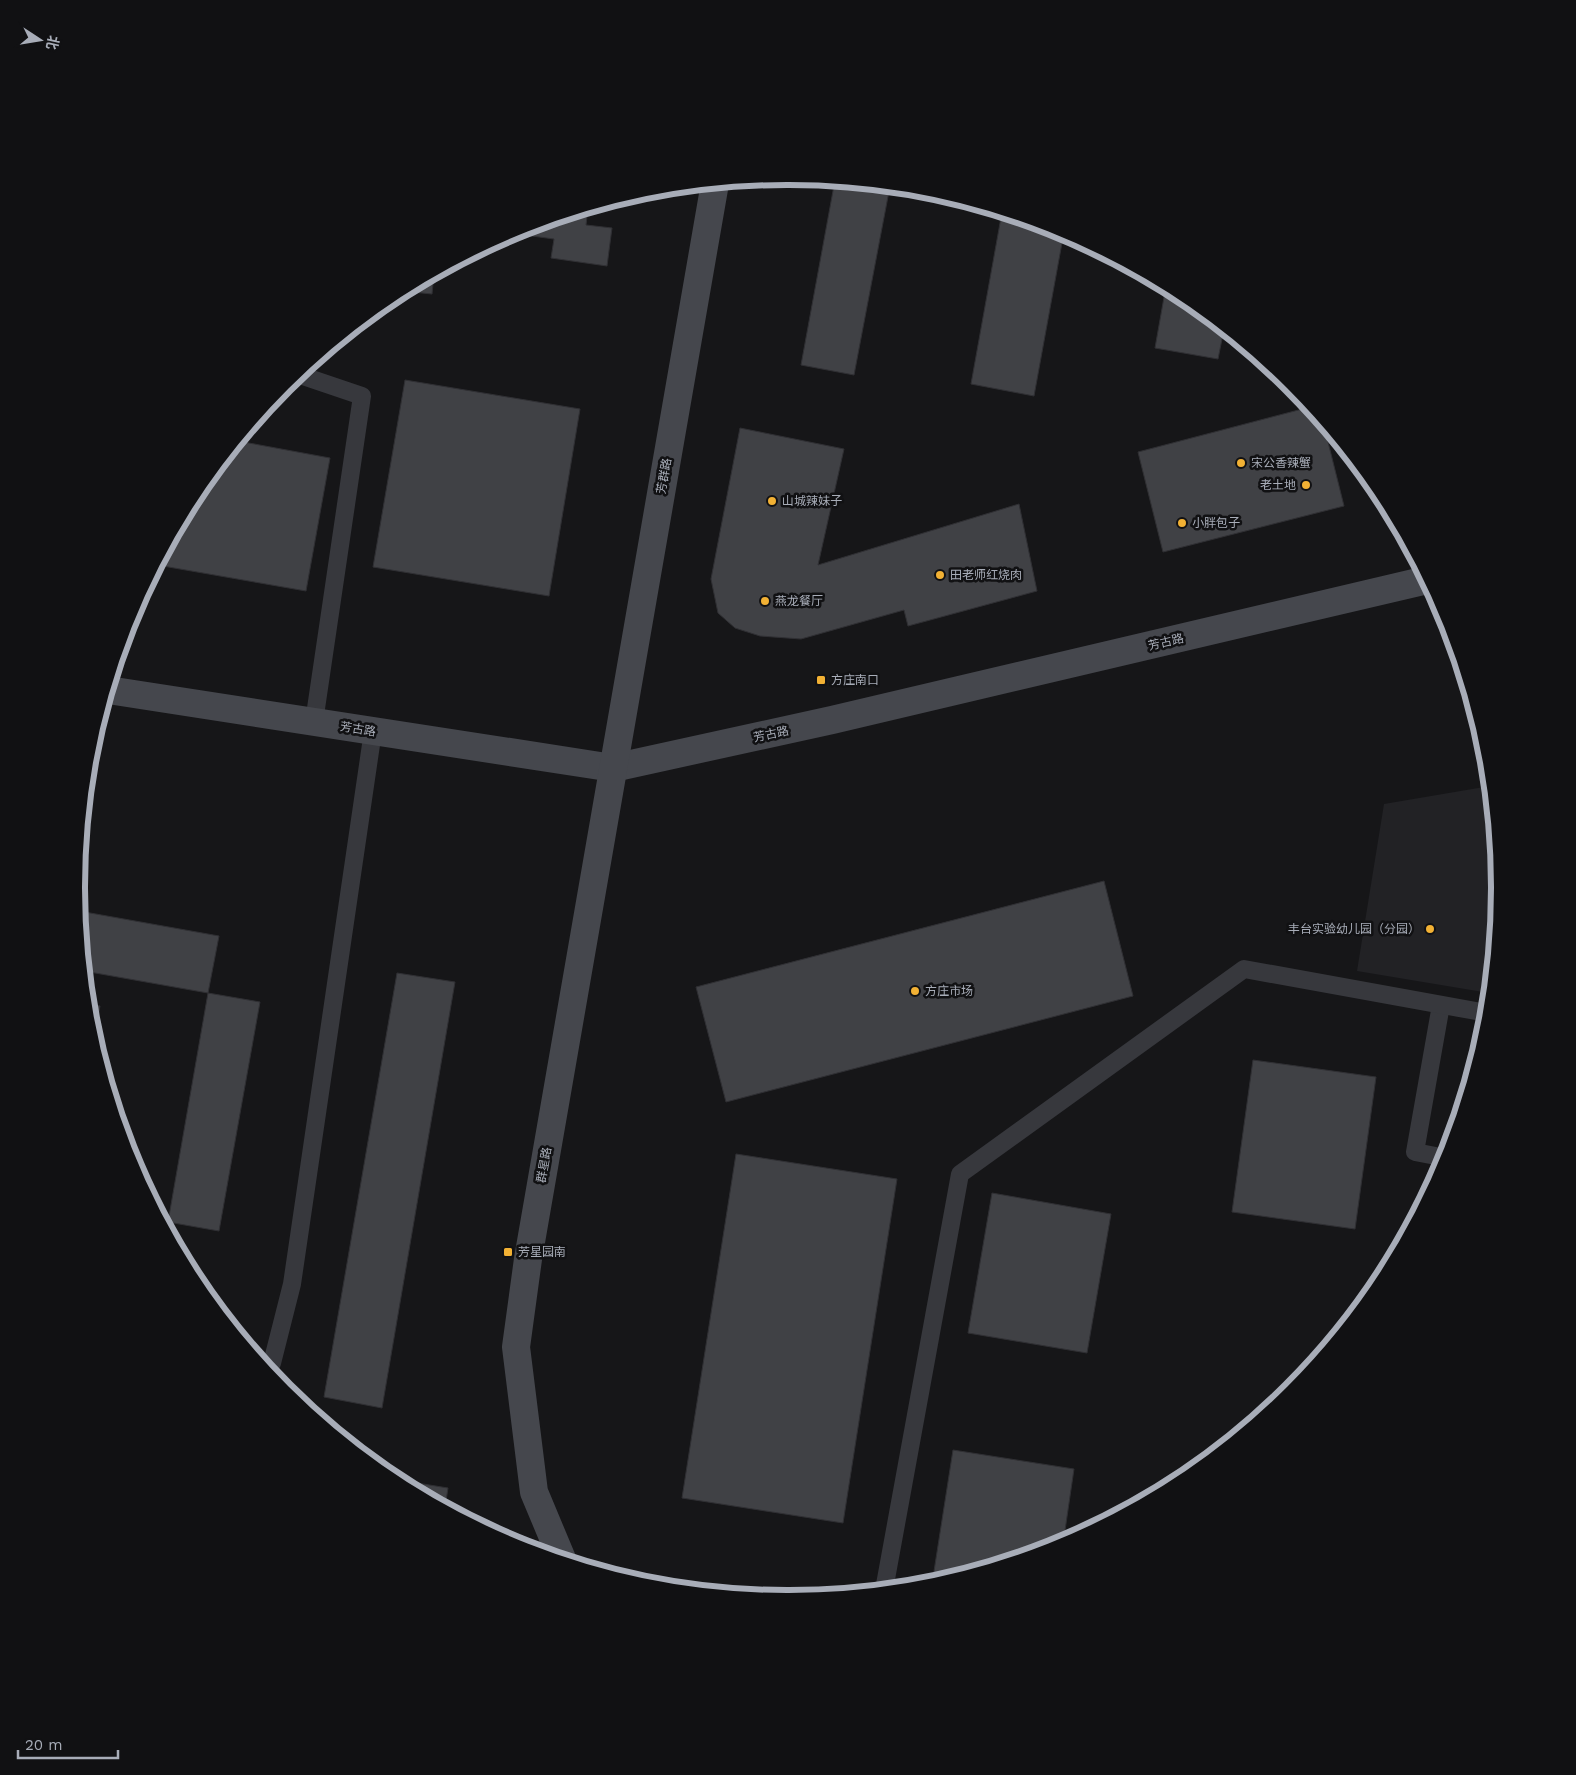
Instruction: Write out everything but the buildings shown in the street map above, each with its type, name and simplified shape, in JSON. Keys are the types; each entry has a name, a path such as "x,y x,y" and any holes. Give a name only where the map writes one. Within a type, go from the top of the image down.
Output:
{"street":[{"name":"芳群路","path":"613,768 714,189"},
{"name":"芳古路","path":"113,691 613,768 832,720 1421,581"},
{"name":"群星路","path":"559,1552 534,1492 516,1347 530,1249 613,768"}],"lane":[{"path":"305,377 362,396 314,722"},
{"path":"271,1363 292,1284 373,731"},
{"path":"885,1583 960,1174 1244,970 1479,1012"},
{"path":"1437,1156 1415,1152 1441,1005"}],"shaded area":[{"name":"丰台实验幼儿园（分园）","path":"1483,787 1491,888 1489,933 1483,992 1357,971 1384,804"}],"place":[{"name":"宋公香辣蟹","path":"1241,463"},
{"name":"老土地","path":"1306,485"},
{"name":"山城辣妹子","path":"772,501"},
{"name":"小胖包子","path":"1182,523"},
{"name":"田老师红烧肉","path":"940,575"},
{"name":"燕龙餐厅","path":"765,601"},
{"name":"方庄南口","path":"821,680"},
{"name":"丰台实验幼儿园（分园）","path":"1430,929"},
{"name":"方庄市场","path":"915,991"},
{"name":"芳星园南","path":"508,1252"}]}
